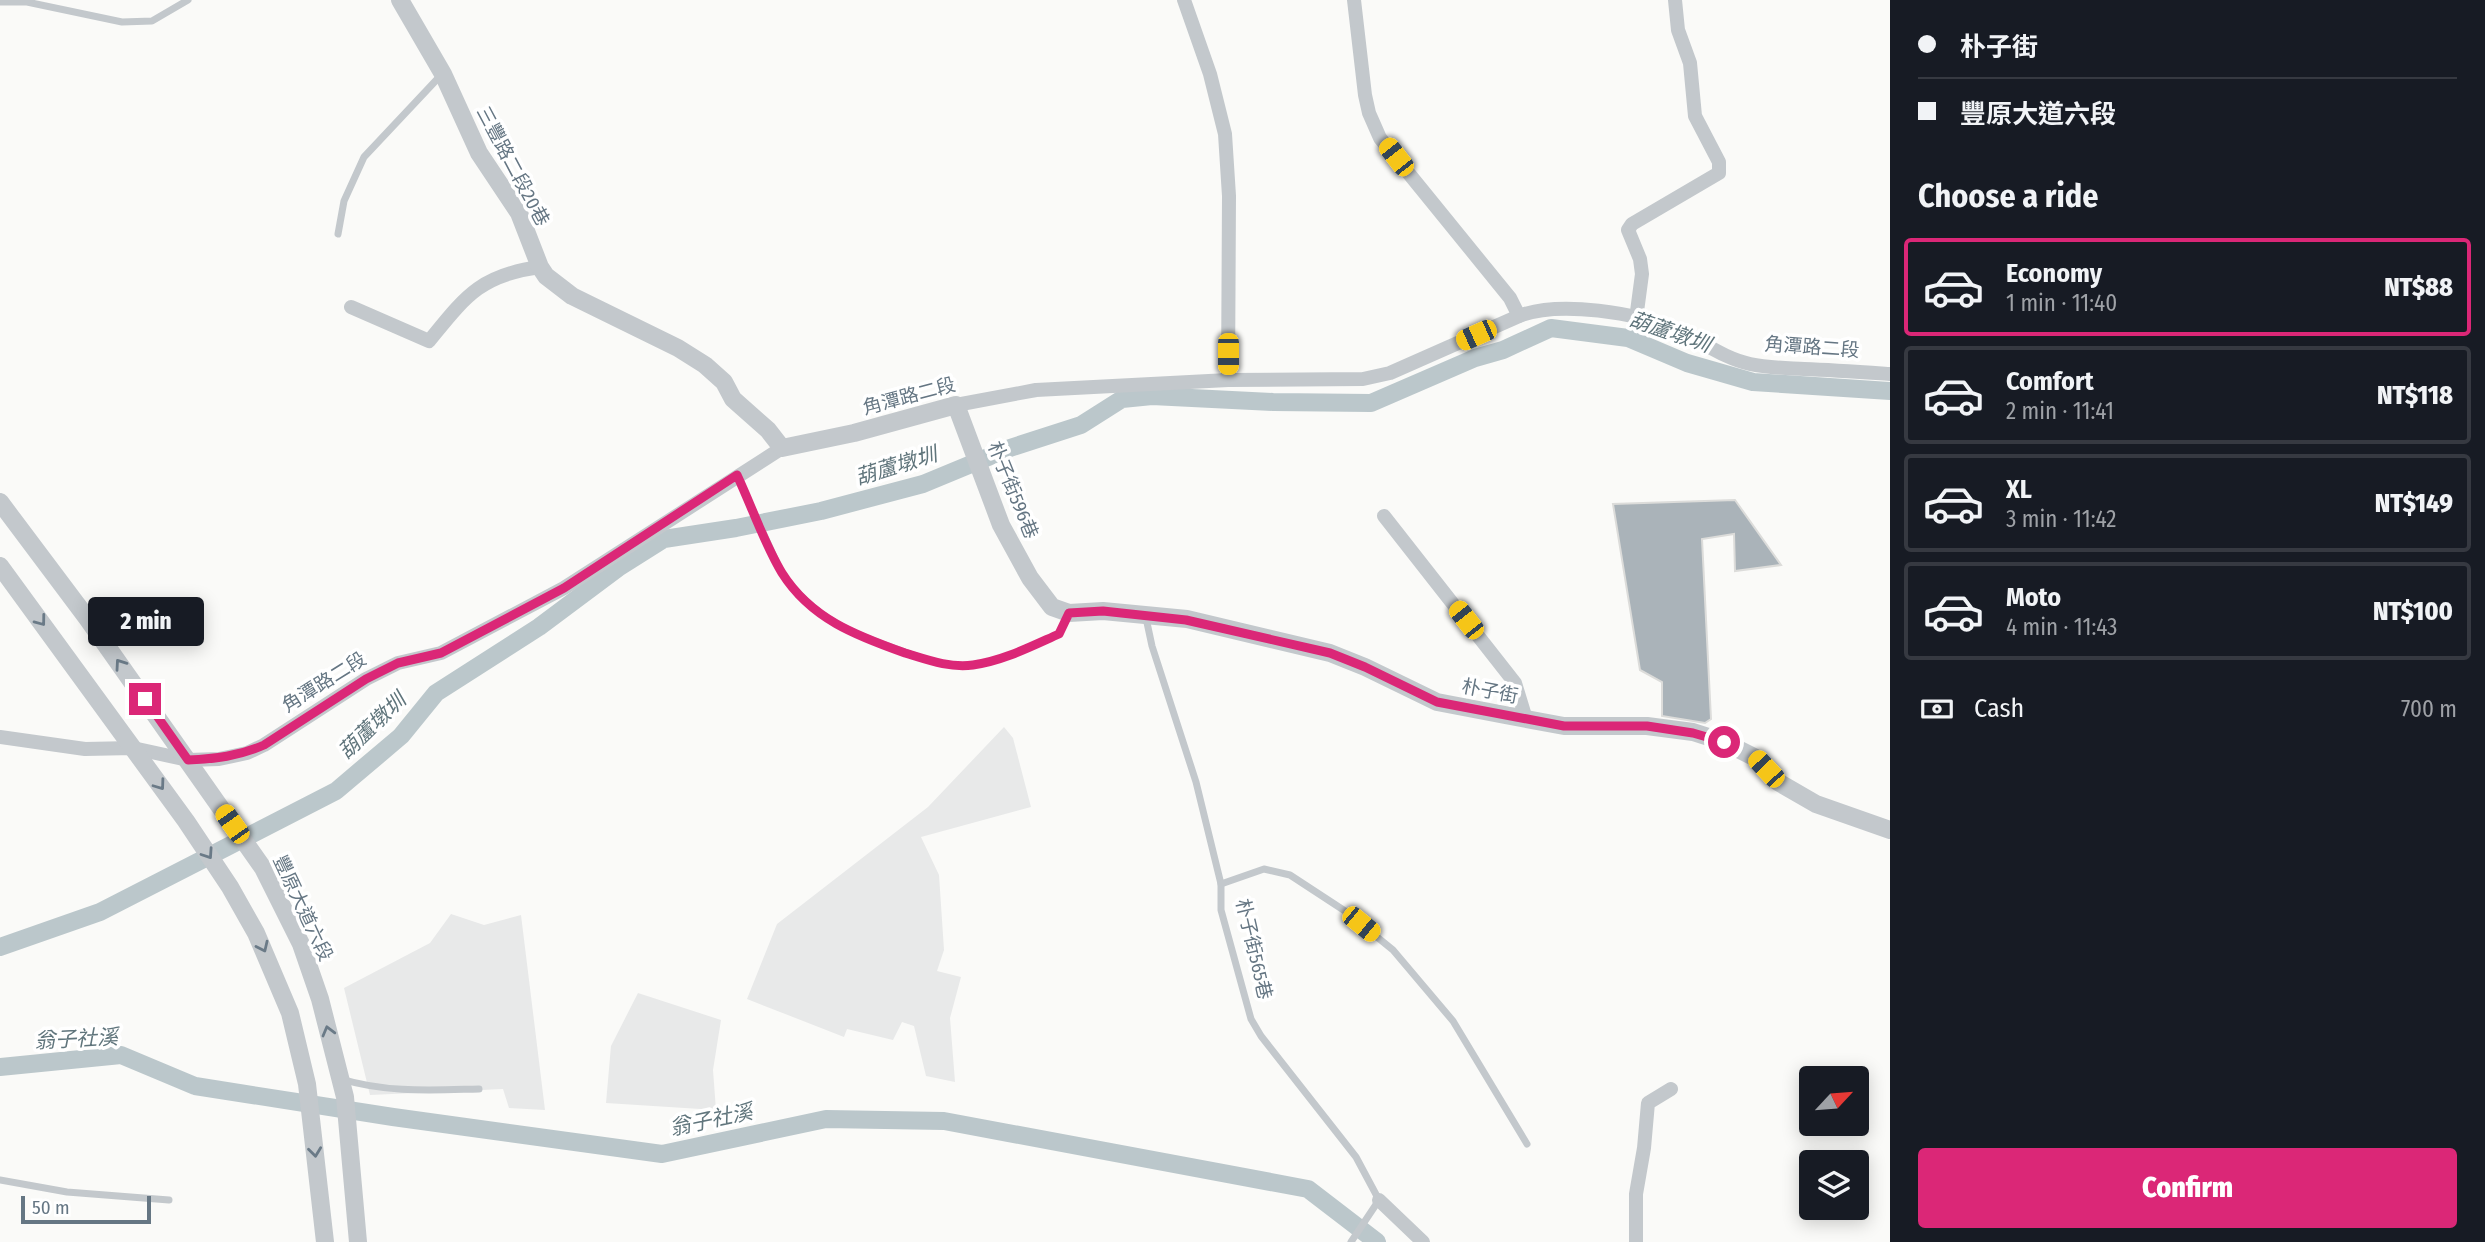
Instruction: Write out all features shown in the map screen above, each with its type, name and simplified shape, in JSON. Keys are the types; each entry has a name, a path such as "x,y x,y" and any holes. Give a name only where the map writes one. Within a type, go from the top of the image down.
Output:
{"street":[{"name":"三豐路二段20巷","path":"400,0 443,74 479,153 519,213 546,276 572,296 678,348 705,365 724,382 733,400 768,429 782,448"},
{"path":"1184,0 1210,74 1225,134 1229,196 1228,380"},
{"path":"1354,0 1365,95 1369,113 1380,138 1503,289 1519,316"},
{"path":"1636,319 1642,274 1640,258 1628,230 1632,224 1718,173 1720,169 1695,116 1690,63 1678,30 1675,0"},
{"path":"351,307 429,341 464,298 485,282 517,271 540,267"},
{"name":"角潭路二段","path":"0,737 85,748 133,748 188,760 247,753 264,745 366,679 398,663 441,653 564,588 782,448 854,433 956,404 1035,390 1228,380 1347,381 1377,377 1533,310 1595,310 1636,319 1677,330 1721,354 1749,364 1890,373"},
{"name":"朴子街596巷","path":"956,404 1001,524 1030,578 1052,607 1069,613"},
{"name":"豐原大道六段","path":"0,502 87,618 261,865 301,944 320,999 345,1097 358,1240"},
{"path":"1384,516 1515,682 1526,719"},
{"path":"0,566 186,821 230,887 256,933 290,1013 307,1084 325,1236"},
{"name":"朴子街","path":"1069,613 1103,611 1186,620 1330,653 1437,702 1564,726 1647,726 1704,736 1724,742 1754,757 1778,782 1816,804 1890,830"},
{"path":"1636,1242 1636,1194 1648,1103 1671,1089"},
{"name":"朴子街565巷","path":"1376,1203 1423,1242"}],"lane":[{"path":"0,2 27,2 122,22 152,21 188,0"},
{"path":"338,234 344,201 364,157 443,74"},
{"path":"737,475 781,572 826,618 857,636 939,664 974,665 1002,658 1059,634 1069,613"},
{"name":"朴子街565巷","path":"1145,615 1152,646 1196,782 1221,884 1221,910 1251,1019 1261,1036 1356,1157 1376,1203"},
{"path":"1221,884 1264,869 1290,875 1345,911 1393,950 1453,1021 1527,1144"},
{"path":"340,1079 370,1088 479,1089"},
{"path":"0,1180 67,1192 169,1200"},
{"path":"1351,1242 1376,1203"}],"shaded area":[{"path":"1004,727 1013,738 1031,807 921,837 939,875 944,950 937,971 961,977 950,1018 955,1082 926,1076 914,1026 902,1022 893,1040 847,1029 844,1037 747,999 777,924 928,807"},
{"path":"451,914 484,925 521,915 545,1110 509,1108 503,1089 370,1095 344,988 430,943"},
{"path":"638,993 721,1020 713,1070 716,1110 606,1103 611,1046"}],"building":[{"path":"1735,500 1781,565 1735,571 1734,534 1702,539 1711,719 1705,723 1662,716 1662,682 1640,670 1613,504"}],"waterway":[{"name":"葫蘆墩圳","path":"0,947 100,912 336,791 401,736 436,693 539,627 618,568 664,539 821,511 923,484 1010,448 1081,425 1122,399 1152,396 1273,402 1371,403 1551,328 1628,338 1687,363 1753,382 1890,391"},
{"name":"翁子社溪","path":"0,1067 121,1055 195,1086 393,1117 662,1154 826,1119 944,1121 1308,1189 1377,1242"}],"route":[{"path":"145,699 188,760 219,759 247,753 264,745 366,679 398,663 441,653 564,588 737,475 781,572 801,596 826,618 857,636 939,664 974,665 1002,658 1059,634 1069,613 1103,611 1145,615 1186,620 1330,653 1437,702 1564,726 1647,726 1693,733 1724,742"}]}
